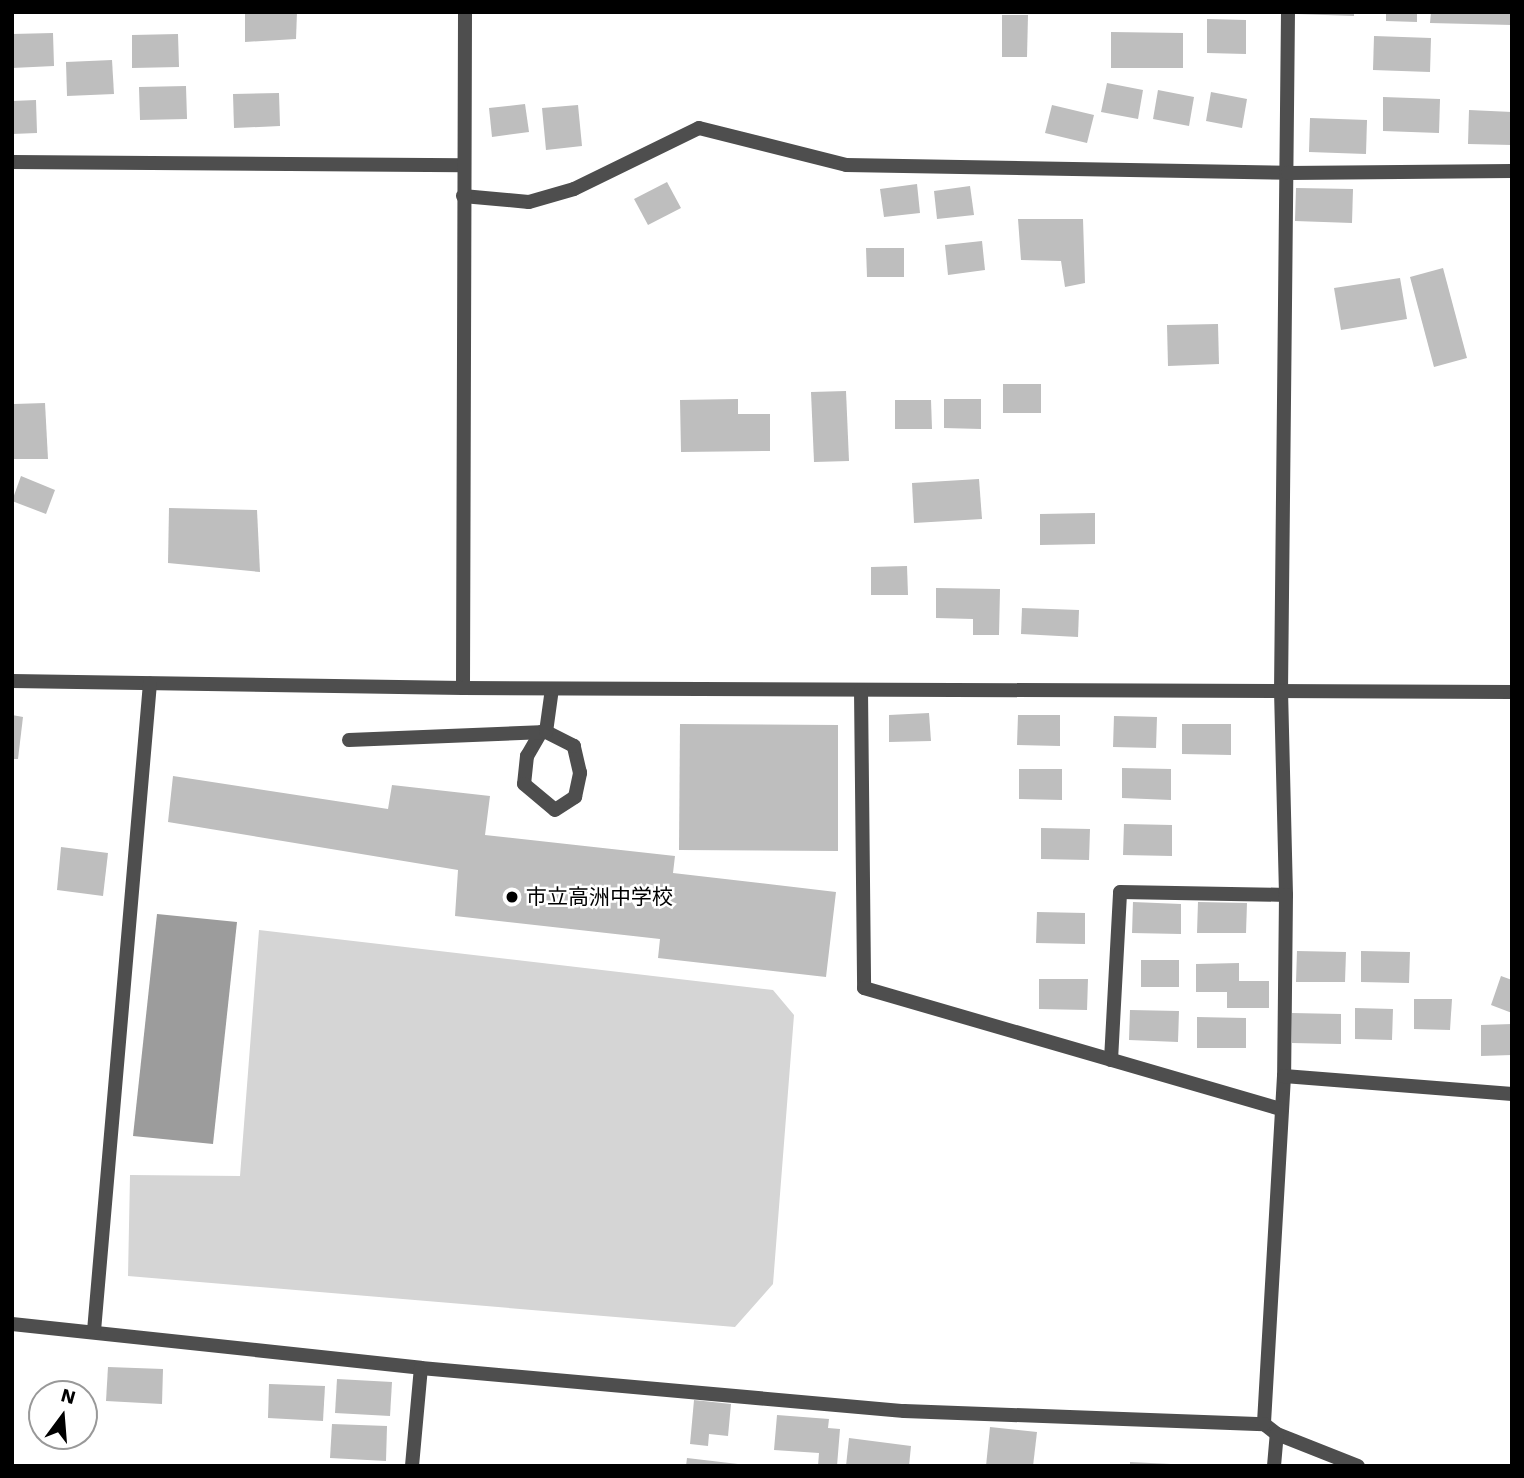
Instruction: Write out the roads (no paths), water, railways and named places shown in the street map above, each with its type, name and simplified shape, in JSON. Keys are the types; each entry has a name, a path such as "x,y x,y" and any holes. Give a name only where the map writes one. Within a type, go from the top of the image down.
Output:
{"street":[{"path":"463,688 465,12"},
{"path":"1264,1424 1284,1076 1286,895 1281,691 1288,12"},
{"path":"463,197 541,198 574,189 699,128 846,165 1288,173 1512,171"},
{"path":"12,162 463,164"},
{"path":"12,681 552,689 1512,692"},
{"path":"94,1331 150,683"},
{"path":"349,740 544,732 574,746 580,773 575,797 555,810 524,784 527,756 544,732 552,689"},
{"path":"861,690 864,988 1281,1109"},
{"path":"1111,1060 1120,892 1286,895"},
{"path":"1284,1076 1512,1094"},
{"path":"12,1324 421,1368 904,1411 1264,1424 1277,1434 1358,1466"},
{"path":"412,1466 421,1368"},
{"path":"1273,1466 1277,1434"}],"place":[{"name":"市立高洲中学校","path":"512,897"}]}
